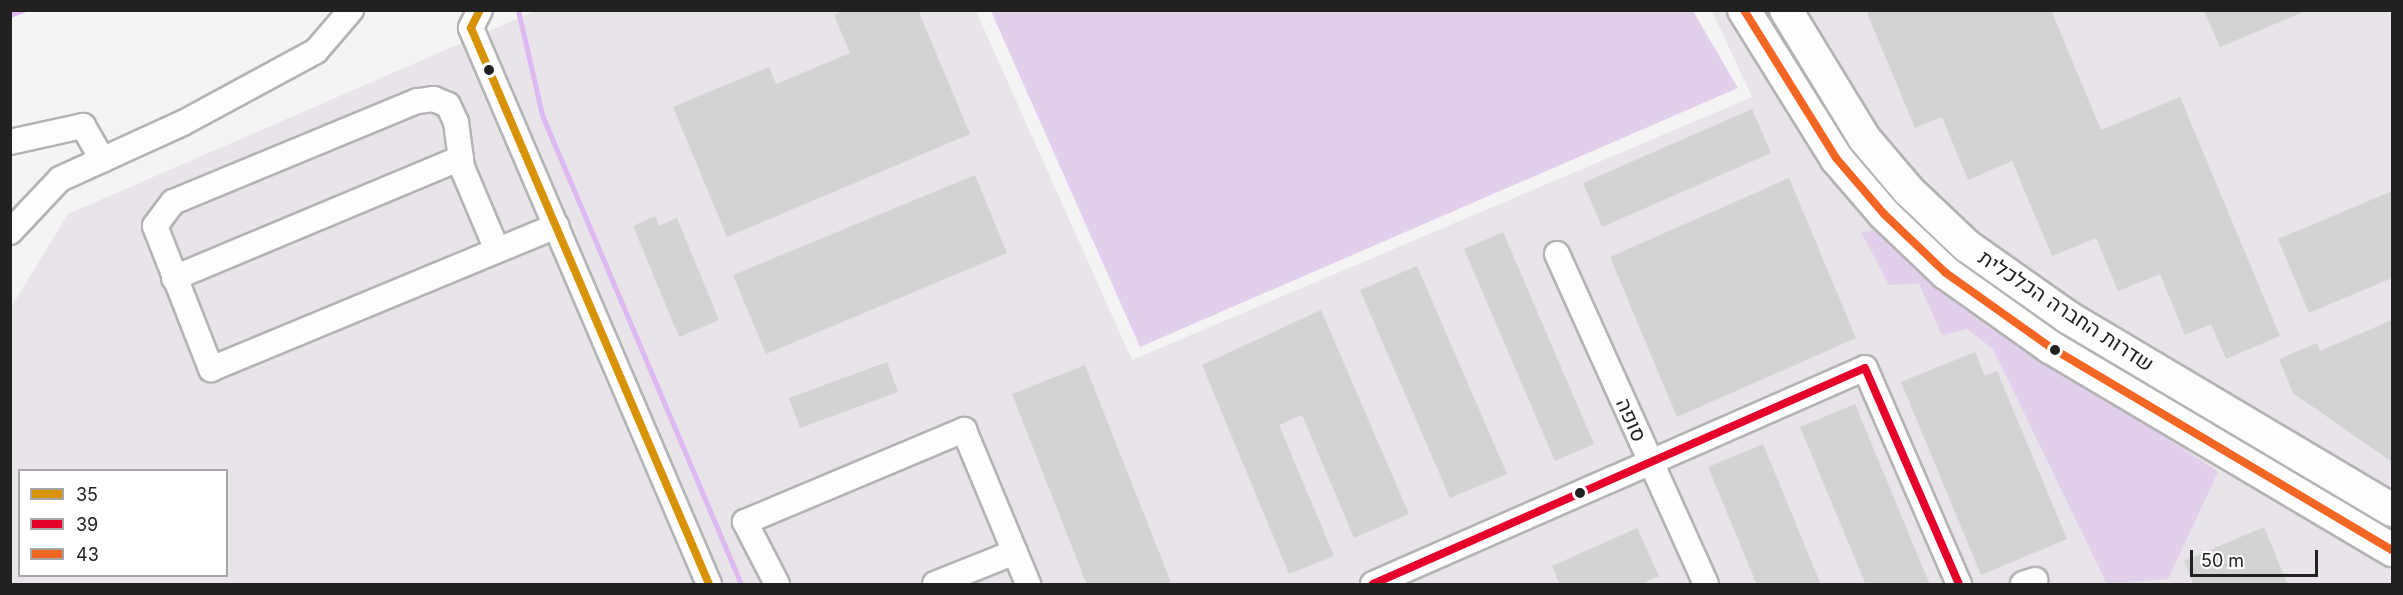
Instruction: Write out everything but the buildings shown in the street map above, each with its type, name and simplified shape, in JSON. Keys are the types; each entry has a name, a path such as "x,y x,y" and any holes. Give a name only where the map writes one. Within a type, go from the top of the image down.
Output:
{"main road":[{"name":"שדרות החברה הכלכלית","path":"1744,10 1836,158 1923,254 2050,347 2392,550"},
{"name":"שדרות החברה הכלכלית","path":"1786,10 1887,167 1939,222 1990,265 2069,318 2392,510"}],"street":[{"path":"10,232 60,179 103,160 316,51 351,10"},
{"path":"1798,10 1810,48"},
{"path":"475,20 557,226 710,585"},
{"path":"497,250 461,158 448,105 417,101 172,202 155,226 211,369 557,226"},
{"path":"10,142 83,126 103,160"},
{"path":"174,278 461,158"},
{"name":"סופה","path":"1557,254 1706,585"},
{"path":"1373,585 1865,368 1959,585"},
{"path":"777,585 745,522 964,430 1028,585"},
{"path":"935,585 1015,552"}],"shaded area":[{"path":"535,11 976,11 1132,360 1752,97 1712,11 2392,11 2392,584 11,584 10,309 68,214"},
{"path":"991,11 1693,11 1738,88 1140,347"},
{"path":"1877,230 1953,297 2218,472 2168,579 2107,584 1993,349 1967,329 1942,335 1919,284 1889,285 1861,232"}],"waterway":[{"path":"10,15 23,10"},
{"path":"518,10 542,115 741,584"}],"transit line":[{"name":"35","path":"480,10 471,28 709,584"},
{"name":"43","path":"1744,10 1836,158 1884,214 1946,273 2050,347 2392,550"},
{"name":"39","path":"1373,584 1865,368 1959,584"}]}
